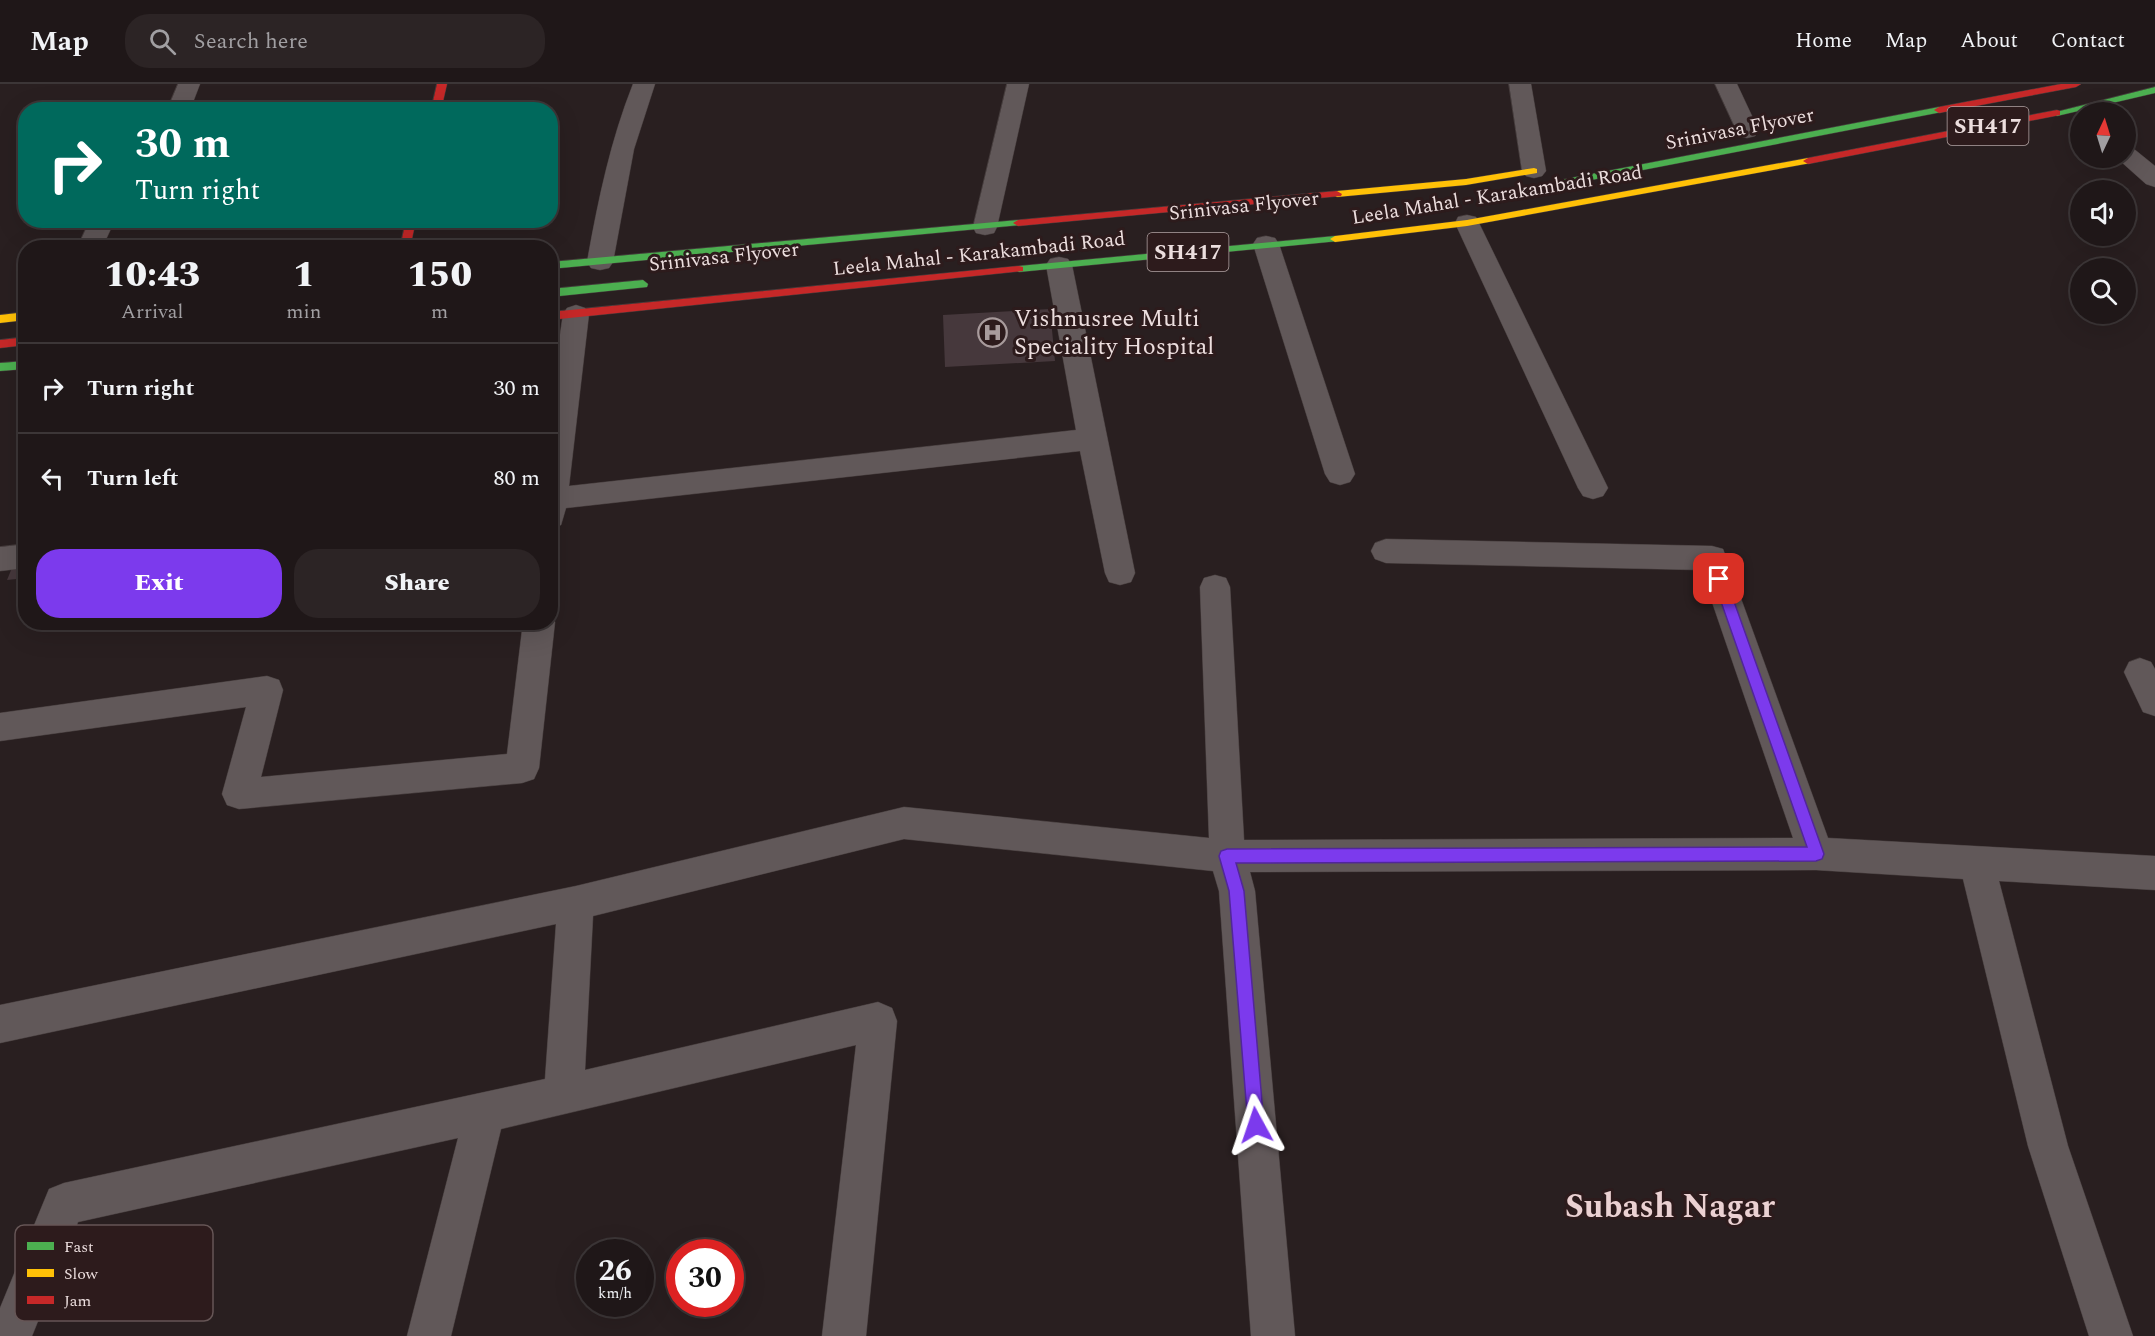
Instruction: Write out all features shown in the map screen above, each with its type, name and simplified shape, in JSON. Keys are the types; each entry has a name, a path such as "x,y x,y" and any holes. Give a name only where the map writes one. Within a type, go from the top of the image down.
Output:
{"main road":[{"path":"438,102 442,84"},
{"name":"Srinivasa Flyover","path":"1494,195 2076,84"},
{"name":"Leela Mahal - Karakambadi Road","path":"2116,102 2155,90"},
{"name":"Leela Mahal - Karakambadi Road","path":"563,315 1266,244 1352,238 1467,224 2070,115"},
{"name":"Leela Mahal - Karakambadi Road","path":"558,265 1466,182 1539,170"},
{"name":"Srinivasa Flyover","path":"558,292 653,283"},
{"path":"0,319 18,317"},
{"path":"0,344 18,342"},
{"path":"0,367 18,366"}],"street":[{"path":"181,102 189,84"},
{"path":"600,262 612,190 632,113 644,84"},
{"path":"985,227 1018,84"},
{"path":"1520,84 1539,170"},
{"path":"1726,84 1747,131"},
{"path":"2136,163 2155,179"},
{"path":"1467,224 1593,488"},
{"path":"1266,244 1340,474"},
{"path":"1059,265 1120,573"},
{"path":"558,394 563,315"},
{"path":"558,504 1092,439"},
{"path":"1386,551 1712,558 1816,854"},
{"path":"0,559 18,557"},
{"path":"1215,587 1227,856 1237,891 1273,1336"},
{"path":"0,727 267,690 239,794 522,768 537,630"},
{"path":"2140,672 2155,702"},
{"path":"0,1024 576,903 904,823 1227,856 1816,854 2155,873"},
{"path":"1977,863 2048,1146 2112,1336"},
{"path":"564,1095 576,903"},
{"path":"55,1225 64,1204 564,1095 878,1021 844,1336"},
{"path":"429,1336 484,1112"},
{"path":"9,1336 15,1321"}],"building":[{"path":"1050,309 1055,361 945,367 943,315"},
{"path":"18,553 18,579 7,580"}],"traffic: fast":[{"path":"2057,113 2155,90"},
{"path":"1509,193 1939,110"},
{"path":"558,265 1018,223"},
{"path":"1019,269 1335,239"},
{"path":"558,292 643,284"},
{"path":"0,367 18,366"}],"traffic: slow":[{"path":"1335,239 1467,223 1808,161"},
{"path":"1337,194 1466,182 1534,171"},
{"path":"0,319 18,317"}],"traffic: jam":[{"path":"438,102 442,84"},
{"path":"1939,110 2076,84"},
{"path":"1808,161 2057,113"},
{"path":"1018,223 1337,194"},
{"path":"407,240 409,228"},
{"path":"558,315 1019,269"},
{"path":"0,344 18,342"}],"place":[{"name":"Vishnusree Multi Speciality Hospital","path":"993,333"}],"district":[{"name":"Subash Nagar","path":"1670,1207"}],"route":[{"path":"1256,1125 1237,891 1227,856 1816,854 1719,579"}]}
